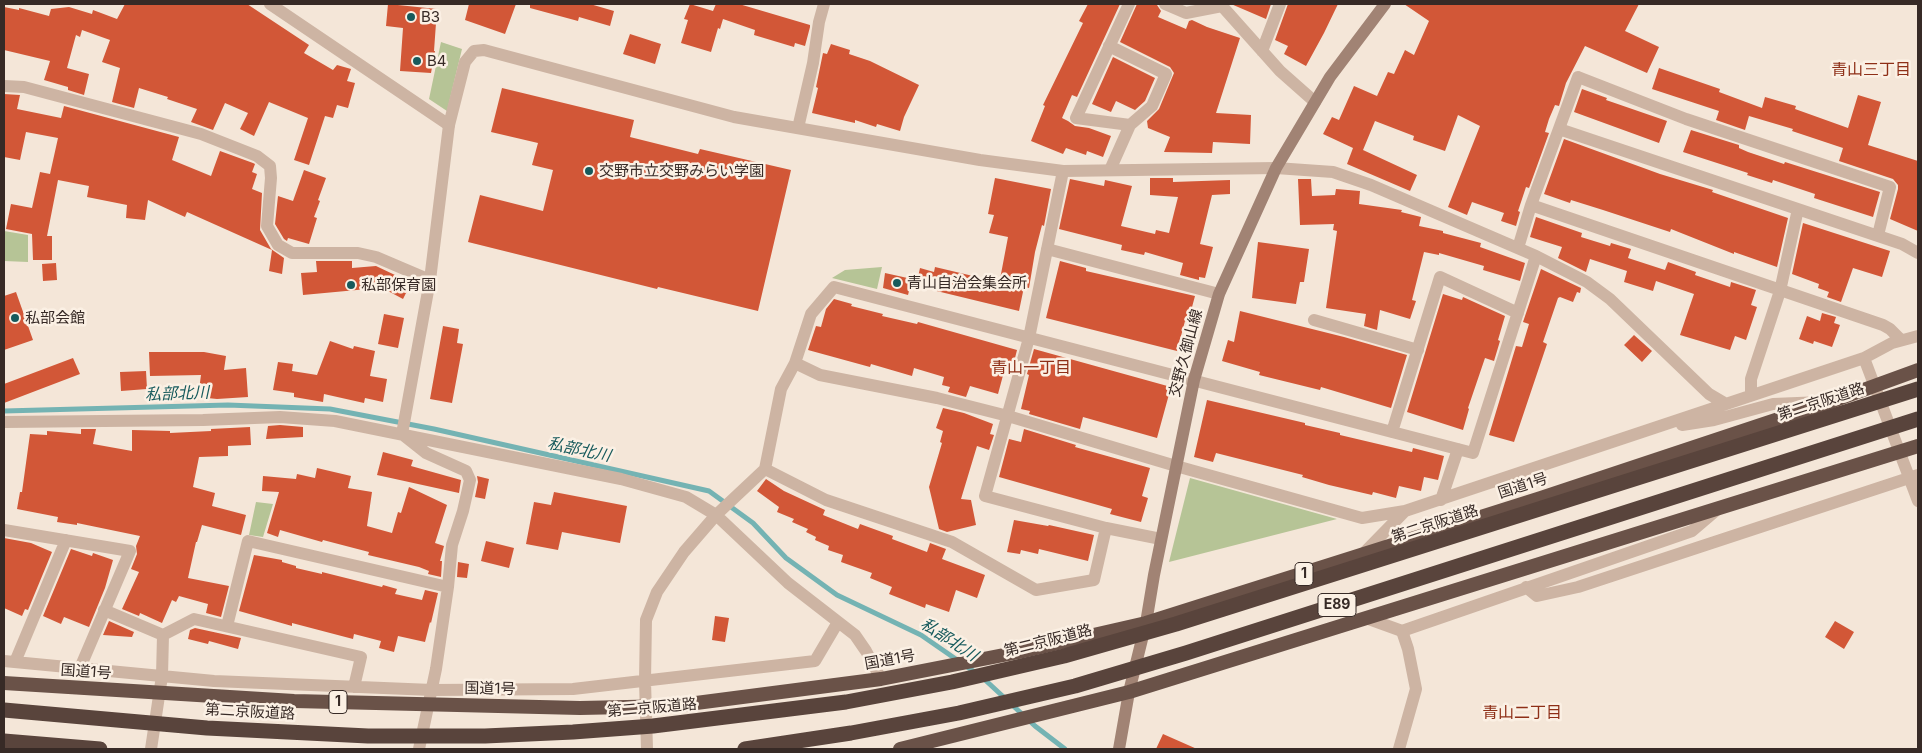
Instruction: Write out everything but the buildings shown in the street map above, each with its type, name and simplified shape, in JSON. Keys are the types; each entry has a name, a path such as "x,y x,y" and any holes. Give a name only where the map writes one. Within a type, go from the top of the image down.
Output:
{"highway":[{"name":"国道1号","path":"4,683 294,701 580,708 673,706 881,679 1019,652 1146,623 1361,556 1833,401 1918,370"},
{"name":"第二京阪道路","path":"4,710 207,728 368,736 485,736 653,726 846,702 952,682 1064,656 1176,624 1918,389"},
{"name":"E89","path":"745,749 852,733 960,713 1075,686 1196,650 1918,419"},
{"path":"900,749 1129,692 1918,446"},
{"path":"4,742 100,749"}],"main road":[{"name":"交野久御山線","path":"1119,749 1129,692 1146,623 1161,539 1194,380 1219,294 1276,168 1330,77 1385,4"}],"street":[{"path":"270,4 449,125"},
{"path":"798,128 824,4"},
{"path":"1129,4 1076,118 1130,125"},
{"path":"1165,4 1186,13 1222,5 1280,71 1315,102"},
{"path":"1262,51 1280,4"},
{"path":"1109,46 1166,74 1152,106 1130,125 1110,170"},
{"path":"402,434 430,280 449,125 465,62 474,51 484,50 734,117 980,160 1063,171 1276,168 1333,172 1371,185 1518,248 1587,282 1610,299 1709,394 1726,404"},
{"path":"1518,248 1531,205 1578,77 1686,119 1890,186 1878,236"},
{"path":"4,86 24,87 201,134 257,156 270,166 271,178 267,226 278,245 292,253 358,253 376,257 430,280"},
{"path":"1559,129 1902,244 1918,253"},
{"path":"1063,171 1029,338 985,496 1106,528 1161,539"},
{"path":"1531,205 1656,246 1780,291 1883,325 1901,340"},
{"path":"1752,395 1751,379 1780,291 1798,209"},
{"path":"1047,249 1219,294"},
{"path":"647,749 646,620 657,592 684,552 716,515 765,469 781,389 795,363 811,314 834,288 1473,453 1536,256"},
{"path":"1392,432 1440,278 1518,313"},
{"path":"1314,320 1418,350"},
{"path":"795,363 820,374 937,398 1008,416 1176,466 1362,518 1405,511 1441,500 1864,358 1892,343 1918,336"},
{"path":"1864,358 1901,452 1914,477 1918,501"},
{"path":"1650,430 1714,420 1773,404 1833,401"},
{"path":"4,422 203,420 280,417 335,421 631,482 686,497 716,515 788,583 855,635 881,679"},
{"path":"402,434 426,454 466,471 470,480 463,511 452,545 448,587 432,690 419,749"},
{"path":"1441,500 1458,449"},
{"path":"765,469 826,500 952,542 1036,590 1094,580 1106,528"},
{"path":"1526,587 1537,596 1578,587 1914,477"},
{"path":"1366,618 1402,631 1692,531 1721,506"},
{"path":"1361,556 1405,511"},
{"path":"4,530 130,551 80,668"},
{"path":"66,540 10,662 214,681 432,690 573,689 815,661 838,622"},
{"path":"227,626 248,542 448,587"},
{"path":"104,610 163,635 194,620 361,657 354,687"},
{"path":"1399,749 1416,689 1408,649 1402,631"},
{"path":"151,749 162,676 163,635"}],"green space":[{"path":"441,42 462,49 447,111 429,99"},
{"path":"4,231 28,235 28,262 4,261"},
{"path":"882,267 877,289 832,278 845,270"},
{"path":"1190,478 1337,519 1169,562"},
{"path":"256,502 273,504 263,537 249,535"}],"waterway":[{"name":"私部北川","path":"4,411 228,405 330,409 434,429 709,491 753,523 786,558 837,595 921,635 976,673"},
{"name":"私部北川","path":"983,678 1035,726 1065,749"}],"place":[{"name":"B3","path":"411,17"},
{"name":"B4","path":"417,61"},
{"name":"交野市立交野みらい学園","path":"589,171"},
{"name":"青山自治会集会所","path":"897,283"},
{"name":"私部保育園","path":"351,285"},
{"name":"私部会館","path":"15,318"}],"district":[{"name":"青山三丁目","path":"1871,70"},
{"name":"青山一丁目","path":"1031,368"},
{"name":"青山二丁目","path":"1522,713"}]}
